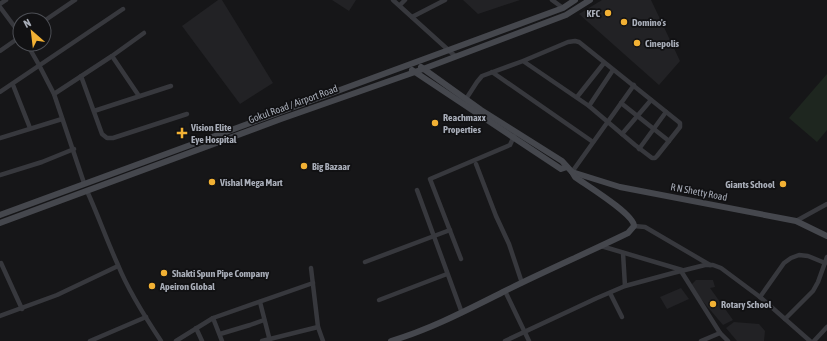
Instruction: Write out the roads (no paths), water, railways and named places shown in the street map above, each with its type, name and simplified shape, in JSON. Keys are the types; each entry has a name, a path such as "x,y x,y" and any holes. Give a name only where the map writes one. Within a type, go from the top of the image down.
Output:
{"main road":[{"name":"Gokul Road / Airport Road","path":"0,215 563,8 575,0"},
{"name":"Gokul Road / Airport Road","path":"0,223 281,119 415,72 422,68 566,14 590,0"},
{"name":"R N Shetty Road","path":"415,62 458,97 466,99 560,169 567,167 572,172 620,187 796,221 827,236"},
{"name":"R N Shetty Road","path":"407,65 415,72 458,97 515,135"},
{"path":"391,341 414,334 462,313 628,233 634,226 632,219 575,177 572,172"}],"street":[{"path":"6,0 0,6 12,23"},
{"path":"52,16 75,0"},
{"path":"393,0 455,56"},
{"path":"400,5 405,0"},
{"path":"412,17 445,0"},
{"path":"552,0 563,8"},
{"path":"0,92 123,9"},
{"path":"54,94 144,33"},
{"path":"466,99 479,79 492,72 568,42 575,41 579,42 634,85 681,125 654,158 649,157 589,106 523,61"},
{"path":"0,51 12,43"},
{"path":"32,52 54,94 74,149 84,183"},
{"path":"112,56 139,96"},
{"path":"577,97 604,63"},
{"path":"589,106 613,70"},
{"path":"492,72 593,142"},
{"path":"81,76 102,134 107,138 112,138 187,114"},
{"path":"12,84 30,128"},
{"path":"572,172 634,85"},
{"path":"94,111 171,86"},
{"path":"622,134 651,100"},
{"path":"621,103 669,141"},
{"path":"639,149 666,112"},
{"path":"0,138 62,119"},
{"path":"461,259 430,179 510,145 515,135"},
{"path":"0,175 42,162 74,149"},
{"path":"476,164 496,216 509,244 522,283"},
{"path":"417,190 462,313"},
{"path":"87,191 118,266 161,341"},
{"path":"796,221 827,204"},
{"path":"634,226 645,227 711,265 721,268 760,297 810,341"},
{"path":"365,262 450,230"},
{"path":"601,246 683,270 720,333 728,341"},
{"path":"623,253 626,286"},
{"path":"760,297 784,264 791,258 800,255 808,256 825,263"},
{"path":"785,319 813,291 827,257"},
{"path":"1,263 22,309"},
{"path":"506,341 626,286 683,270 711,265"},
{"path":"0,316 57,295 118,266"},
{"path":"311,268 318,327 323,341"},
{"path":"379,300 447,274"},
{"path":"176,341 213,318 313,283"},
{"path":"505,291 529,341"},
{"path":"610,293 622,317"},
{"path":"260,302 270,340"},
{"path":"90,341 146,317"},
{"path":"213,318 222,341"},
{"path":"220,334 264,320"},
{"path":"262,341 318,327"},
{"path":"814,341 827,327"},
{"path":"196,328 202,341"},
{"path":"701,341 720,333"}],"place":[{"name":"KFC","path":"608,13"},
{"name":"Domino's","path":"624,22"},
{"name":"Cinepolis","path":"637,43"},
{"name":"Reachmaxx Properties","path":"435,123"},
{"name":"Vision Elite Eye Hospital","path":"182,133"},
{"name":"Big Bazaar","path":"304,166"},
{"name":"Vishal Mega Mart","path":"212,182"},
{"name":"Giants School","path":"783,184"},
{"name":"Shakti Spun Pipe Company","path":"164,273"},
{"name":"Apeiron Global","path":"152,286"},
{"name":"Rotary School","path":"713,304"}]}
